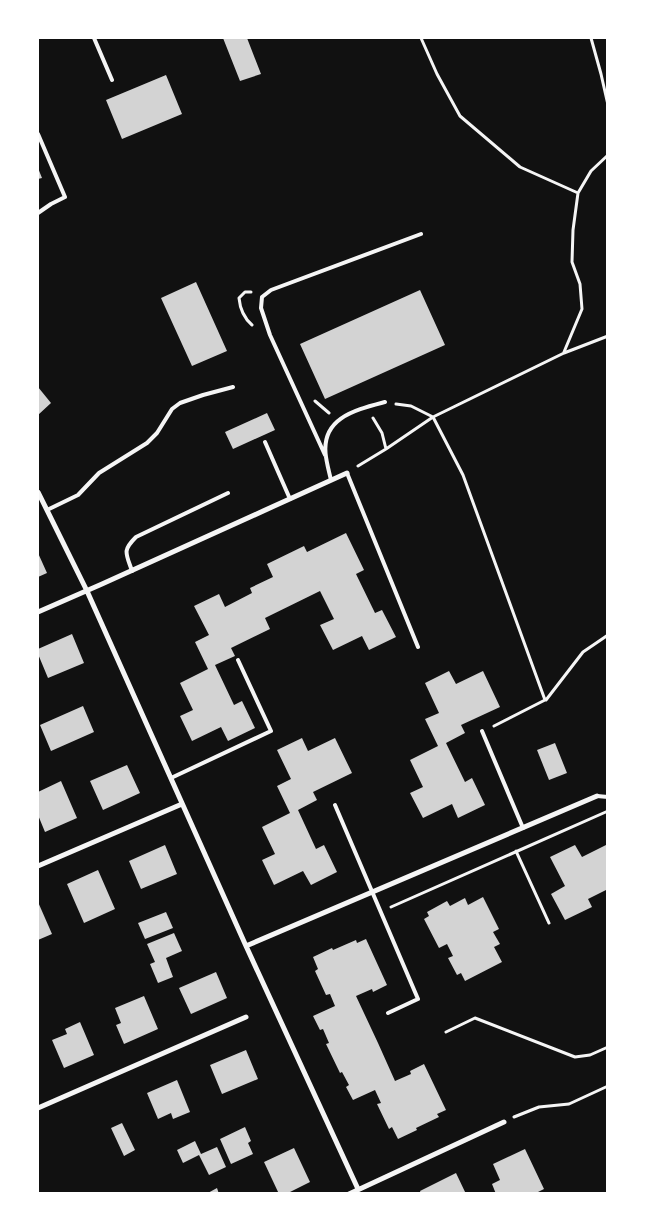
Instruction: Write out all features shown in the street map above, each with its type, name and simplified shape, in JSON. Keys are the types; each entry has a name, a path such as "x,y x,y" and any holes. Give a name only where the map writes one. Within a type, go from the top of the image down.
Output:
{"street":[{"path":"38,612 87,592 346,472"},
{"path":"38,492 87,592 246,946 358,1189"},
{"path":"246,946 597,796"},
{"path":"38,866 182,804"},
{"path":"38,1108 246,1018"},
{"path":"349,1194 504,1122"}],"lane":[{"path":"94,38 112,80"},
{"path":"38,134 65,197 50,204 38,213"},
{"path":"331,480 325,455 270,334 261,308 262,297 271,290 421,234"},
{"path":"47,510 78,495 99,473 147,443 157,432 172,409 180,403 204,394 233,387"},
{"path":"325,455 327,434 336,421 358,409 385,402"},
{"path":"265,442 290,498"},
{"path":"346,472 418,647"},
{"path":"132,570 126,554 127,546 136,537 228,493"},
{"path":"171,778 271,731 238,660"},
{"path":"482,732 523,828"},
{"path":"597,796 608,797"},
{"path":"335,805 418,999 388,1013"}],"path":[{"path":"421,38 437,74 460,116 520,167 578,193"},
{"path":"591,38 608,105"},
{"path":"564,353 582,309 580,284 572,262 573,230 578,193 591,171 608,155"},
{"path":"346,472 386,449 433,418 564,353 608,336"},
{"path":"385,402 411,406 433,418 463,476 545,700"},
{"path":"358,409 375,419 382,433 386,449"},
{"path":"482,732 545,700 583,652 608,634"},
{"path":"381,912 608,811"},
{"path":"516,851 549,923"},
{"path":"446,1032 475,1018 575,1057 590,1055 608,1047"},
{"path":"504,1122 540,1107 569,1104 608,1086"}],"building":[{"path":"223,38 247,38 261,74 240,81"},
{"path":"166,75 182,114 122,139 106,100"},
{"path":"38,168 42,178 38,179"},
{"path":"196,282 227,351 192,366 161,298"},
{"path":"420,290 445,345 325,399 300,344"},
{"path":"38,387 51,403 38,415"},
{"path":"267,413 275,430 233,449 225,432"},
{"path":"346,533 364,570 356,574 375,613 382,610 396,637 369,650 362,636 333,650 320,625 334,619 320,591 265,618 270,629 231,648 235,656 215,665 234,705 242,701 255,728 228,741 221,727 192,741 180,716 193,710 180,683 208,669 195,642 209,635 194,606 219,594 225,607 252,593 250,588 273,577 267,564 304,546 307,552"},
{"path":"38,553 47,573 38,577"},
{"path":"72,634 84,663 48,678 38,654 38,649"},
{"path":"449,671 456,684 483,671 500,707 461,725 465,733 446,743 465,782 472,778 485,805 458,818 452,804 423,818 410,793 423,787 410,760 438,746 425,719 439,713 425,683"},
{"path":"83,706 94,732 51,751 40,725"},
{"path":"302,738 308,751 335,738 352,773 313,792 317,800 298,810 316,849 324,845 337,872 311,885 303,871 274,885 262,860 275,854 262,827 290,813 277,786 291,779 277,750"},
{"path":"555,743 567,773 549,780 537,750"},
{"path":"127,765 140,793 103,810 90,781"},
{"path":"61,781 77,818 45,832 38,815 38,792"},
{"path":"608,844 608,889 588,899 592,907 565,920 551,894 565,886 550,857 575,845 582,857"},
{"path":"165,845 177,874 141,889 129,861"},
{"path":"98,870 115,909 84,923 67,884"},
{"path":"483,897 499,929 493,932 500,944 494,947 502,962 465,981 461,973 457,975 448,958 453,956 447,944 439,948 424,919 429,916 427,912 447,901 450,906 465,898 468,905"},
{"path":"38,902 52,934 38,940"},
{"path":"166,912 173,928 145,939 138,923"},
{"path":"174,933 182,951 166,958 173,977 158,983 150,964 155,962 147,944"},
{"path":"366,939 387,985 373,992 372,989 356,996 395,1081 411,1074 410,1071 424,1064 446,1110 437,1114 439,1117 398,1139 392,1127 389,1129 377,1104 381,1103 375,1090 353,1100 346,1087 349,1085 342,1072 340,1073 326,1044 329,1043 323,1029 320,1030 313,1016 335,1006 330,994 326,995 315,971 318,969 313,957 332,948 333,950 356,940 357,943"},
{"path":"216,972 227,998 191,1014 179,988"},
{"path":"144,996 158,1029 124,1044 116,1025 121,1023 115,1008"},
{"path":"80,1022 94,1055 64,1068 52,1040 67,1034 65,1029"},
{"path":"246,1050 258,1079 222,1094 210,1065"},
{"path":"177,1080 190,1112 173,1119 171,1113 158,1119 147,1093"},
{"path":"122,1123 135,1150 124,1156 111,1128"},
{"path":"245,1127 251,1141 248,1143 253,1154 231,1164 220,1139"},
{"path":"195,1141 201,1154 217,1147 226,1167 209,1175 199,1155 183,1163 177,1150"},
{"path":"294,1148 310,1182 286,1194 279,1194 264,1162"},
{"path":"525,1149 544,1189 534,1194 496,1194 492,1184 500,1180 493,1164"},
{"path":"456,1173 466,1194 421,1194 420,1191"},
{"path":"217,1188 219,1194 206,1194"}]}
